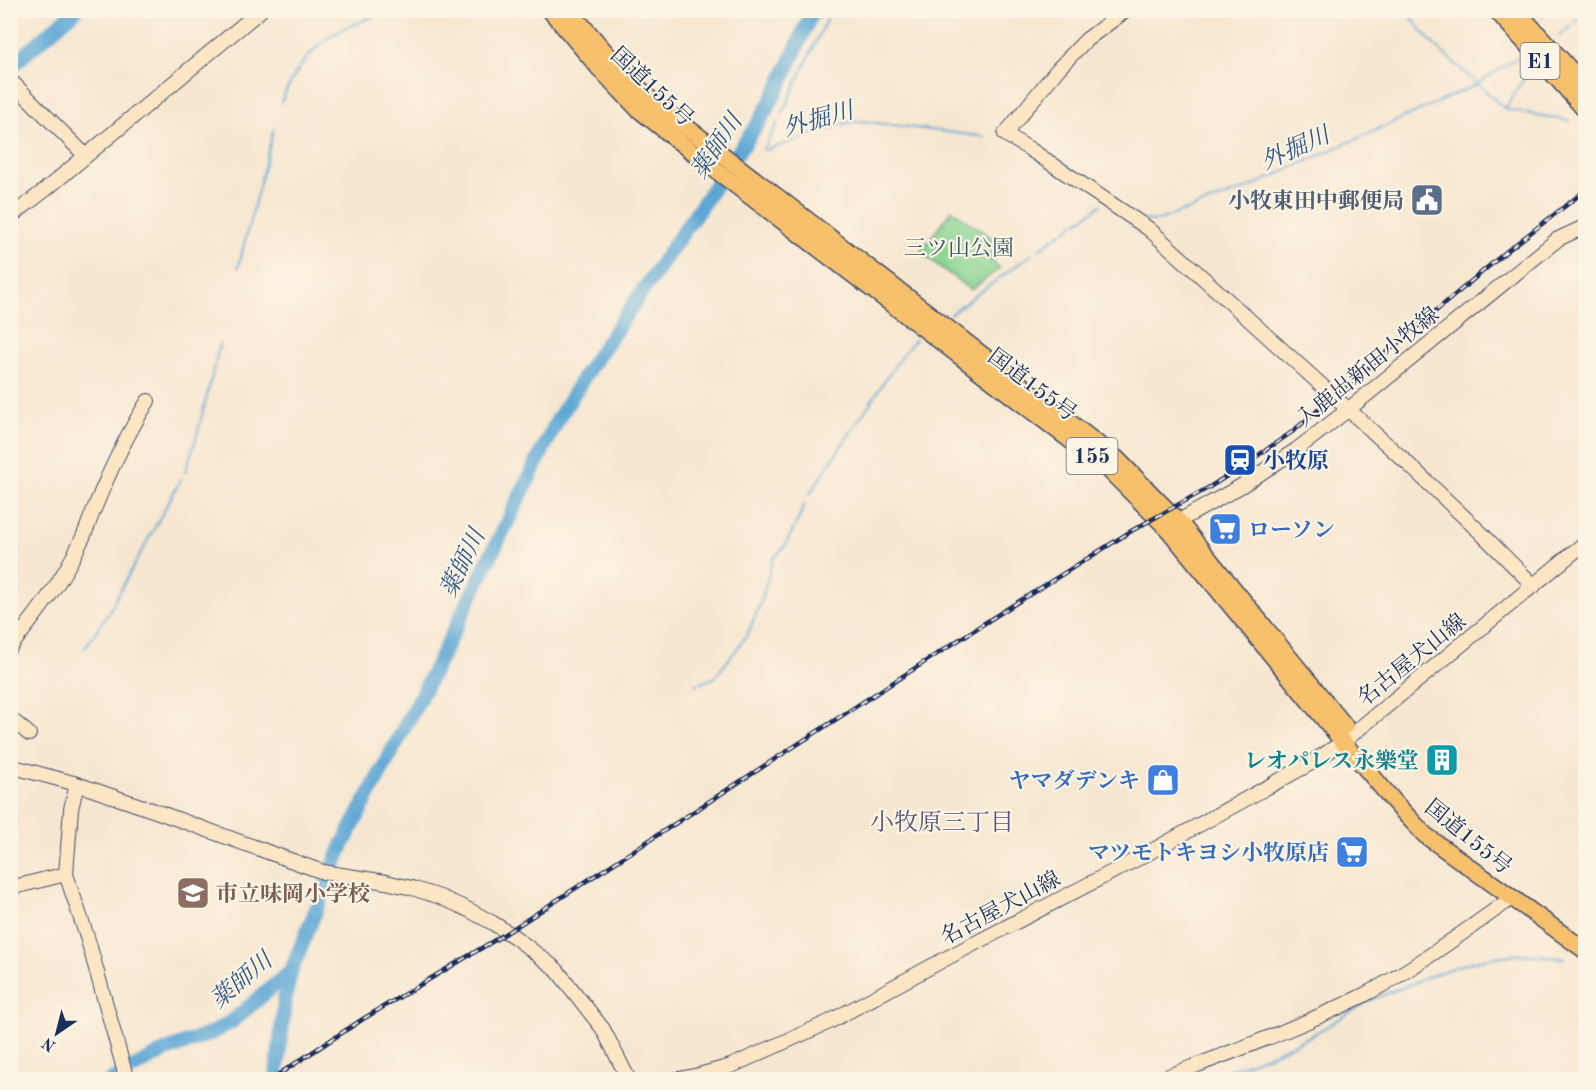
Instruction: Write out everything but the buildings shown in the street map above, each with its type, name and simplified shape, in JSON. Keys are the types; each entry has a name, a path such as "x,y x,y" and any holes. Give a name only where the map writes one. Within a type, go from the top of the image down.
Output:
{"highway":[{"name":"国道155号","path":"550,10 637,108 1108,469 1173,525"},
{"name":"国道155号","path":"569,10 620,69 649,98 1116,458 1348,738 1397,805 1425,835 1586,951"},
{"name":"E1","path":"1496,10 1586,111"},
{"name":"E1","path":"1516,10 1586,87"},
{"name":"国道155号","path":"1348,738 1421,817 1473,858 1586,939"}],"street":[{"path":"10,217 261,10"},
{"path":"1126,10 1086,40 1058,69 1005,134 1149,229 1349,409 1534,586"},
{"path":"10,80 86,156"},
{"name":"入鹿出新田小牧線","path":"1173,525 1276,464 1349,409 1558,239 1586,226"},
{"path":"10,647 36,615 64,573 82,540 125,441 148,401"},
{"name":"名古屋犬山線","path":"674,1080 731,1066 829,1022 1149,853 1311,763 1348,738 1586,542"},
{"path":"10,718 29,734"},
{"path":"10,766 77,784 323,872 386,882 440,897 465,908 516,938 556,969 603,1029 629,1080"},
{"path":"77,784 71,809 66,874 88,940 127,1080"},
{"path":"10,888 66,874"},
{"path":"1158,1080 1317,1017 1363,995 1410,968 1512,898"}],"green space":[{"name":"三ツ山公園","path":"952,210 1002,245 990,260 1000,268 971,290 920,252"}],"waterway":[{"path":"10,67 76,10"},
{"path":"281,102 298,69 322,42 381,10"},
{"name":"薬師川","path":"111,1080 165,1051 212,1033 231,1022 291,971 342,846 434,671 557,421 588,370 759,122 780,85 813,10"},
{"path":"782,114 831,10"},
{"name":"外掘川","path":"1406,10 1430,41 1505,109 1570,121"},
{"path":"1542,18 1544,10"},
{"name":"外掘川","path":"1559,36 1586,14"},
{"path":"1477,84 1517,58"},
{"name":"外掘川","path":"1505,109 1528,72"},
{"name":"外掘川","path":"1145,220 1156,221 1243,190 1478,84"},
{"name":"外掘川","path":"766,150 849,122 861,121 985,137"},
{"path":"763,150 778,123"},
{"path":"238,268 274,128"},
{"name":"外掘川","path":"743,147 750,149"},
{"name":"外掘川","path":"1066,166 1116,199"},
{"path":"1038,250 1101,205"},
{"path":"950,314 1032,254"},
{"path":"809,495 900,358 916,338"},
{"path":"185,472 196,439 220,344"},
{"path":"85,648 107,615 181,479"},
{"path":"695,685 714,678 748,633 761,602 773,559 785,546 804,505"},
{"path":"1197,1080 1282,1050 1316,1033 1371,1000 1454,967 1507,955 1564,959"},
{"path":"276,1080 285,998 291,971"}],"railway":[{"path":"270,1080 363,1019 500,937 991,619 1133,530 1244,465 1292,432 1507,251 1586,190"}],"place":[{"name":"小牧東田中郵便局","path":"1427,200"},
{"name":"小牧原","path":"1240,460"},
{"name":"ローソン","path":"1225,529"},
{"name":"レオパレス永樂堂","path":"1442,760"},
{"name":"ヤマダデンキ","path":"1163,780"},
{"name":"マツモトキヨシ小牧原店","path":"1352,852"},
{"name":"市立味岡小学校","path":"193,893"}],"district":[{"name":"小牧原三丁目","path":"942,822"}]}
